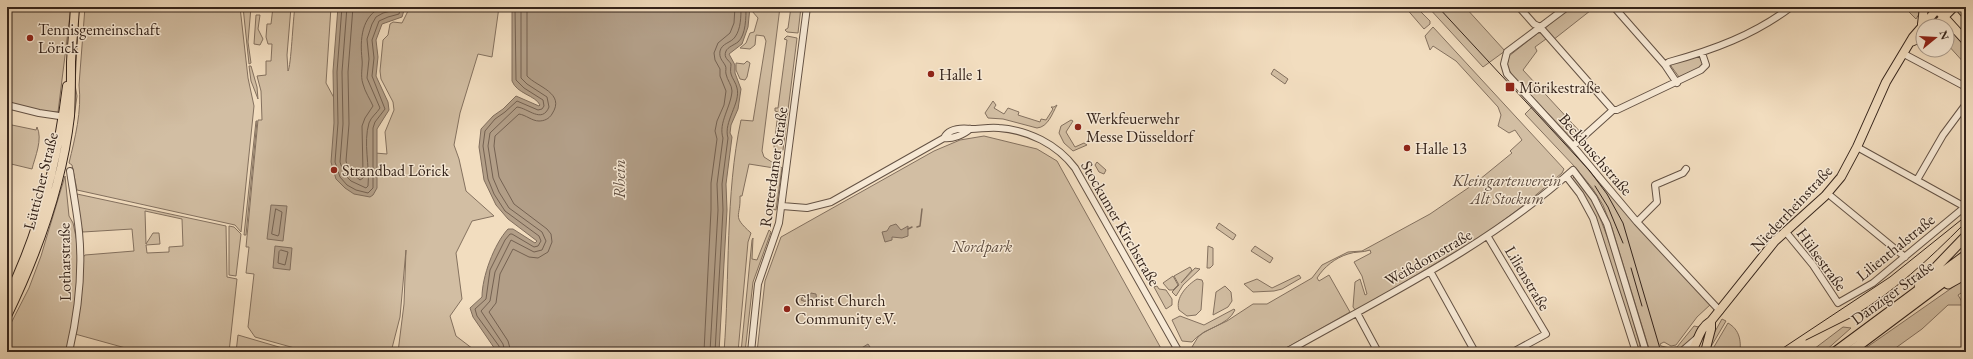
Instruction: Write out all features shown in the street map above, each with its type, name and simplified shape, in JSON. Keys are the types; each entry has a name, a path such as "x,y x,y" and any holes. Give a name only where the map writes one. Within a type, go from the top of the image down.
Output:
{"highway":[{"path":"1955,8 1966,14"},
{"path":"1902,302 1966,236"},
{"name":"Danziger Straße","path":"1835,352 1966,255"},
{"name":"Danziger Straße","path":"1850,352 1966,265"},
{"path":"1924,297 1966,274"}],"main road":[{"path":"66,118 72,83 71,63 75,7"},
{"path":"1924,7 1924,18"},
{"path":"1937,8 1966,41"},
{"name":"Niederrheinstraße","path":"1928,18 1937,8"},
{"path":"1944,17 1955,8"},
{"path":"1955,32 1959,33"},
{"name":"Niederrheinstraße","path":"1691,352 1696,339 1705,325 1720,311 1785,231 1827,193 1841,177 1857,147 1884,86 1915,36"},
{"path":"1911,42 1915,40"},
{"name":"Lütticher Straße","path":"7,298 39,218 66,118"},
{"name":"Lütticher Straße","path":"7,316 21,287 46,220 57,182 66,118"},
{"path":"1704,352 1711,329 1711,321"}],"street":[{"name":"Rotterdamer Straße","path":"751,352 758,284 777,233 782,206 807,7"},
{"path":"1519,7 1534,24 1540,27 1613,110"},
{"path":"1540,27 1567,7"},
{"path":"1614,7 1666,65 1677,83"},
{"path":"1666,65 1669,62 1702,53 1746,35 1791,7"},
{"name":"Beckbuschstraße","path":"1540,27 1507,52 1504,60 1506,74 1573,146 1637,222 1720,311"},
{"path":"1573,146 1613,110 1617,110 1677,83 1705,68 1706,64 1702,53"},
{"path":"1904,54 1966,87"},
{"path":"1917,180 1943,135 1966,104"},
{"path":"7,105 66,118"},
{"name":"Stockumer Kirchstraße","path":"782,206 807,208 830,202 958,129 966,127 970,129 999,128 1019,131 1046,142 1068,158 1089,191 1179,352"},
{"path":"1857,147 1966,206"},
{"name":"Beckbuschstraße","path":"1637,222 1657,202 1655,185 1683,173 1686,169"},
{"name":"Beckbuschstraße","path":"1573,170 1594,198 1607,224 1646,352"},
{"name":"Weißdornstraße","path":"1290,351 1488,237 1525,210 1573,170"},
{"name":"Lotharstraße","path":"69,352 77,315 80,254 79,232 70,171"},
{"path":"1566,176 1580,194 1593,218 1636,352"},
{"path":"1827,193 1905,257"},
{"name":"Lilienthalstraße","path":"1837,303 1863,290 1966,206"},
{"name":"Hülsestraße","path":"1785,231 1813,265 1837,303"},
{"name":"Lilienstraße","path":"1488,237 1546,334 1515,351"},
{"path":"1430,271 1475,352"},
{"path":"1356,313 1378,352"},
{"path":"1681,352 1696,339"}],"green space":[{"name":"Tennisgemeinschaft Lörick","path":"7,7 71,7 58,112 46,112 7,102"},
{"path":"79,7 75,85 77,96 73,125 71,125"},
{"path":"85,7 240,7 248,78 254,106 241,232 235,225 77,190 72,165 69,163 79,115 79,85"},
{"path":"243,7 251,7 248,42 251,63 249,64"},
{"path":"273,7 291,7 287,55 288,71 295,7 331,7 326,83 363,152 387,154 385,132 394,110 393,102 381,79 380,71 383,40 388,35 390,24 393,22 402,23 410,7 499,7 492,57 478,54 460,113 454,145 459,159 466,191 494,216 472,221 456,253 462,299 450,316 456,336 477,352 398,352 404,304 406,250 400,317 391,352 309,352 255,337 248,327 254,274 246,273 249,247 246,247 258,120 262,120 261,91 257,76 266,75 266,61 271,61 272,44 268,44 266,37 267,24 271,24"},
{"path":"752,7 769,8 772,11 772,7 780,7 762,151 764,157 775,164 774,168 749,164 742,196 740,196 738,216 741,223 751,233 748,242 738,352 724,352 732,177 741,120 753,121 766,41 764,36 756,35 755,45 750,49 740,48 746,43 750,33 754,32 758,18 752,11"},
{"path":"791,7 801,7 798,33 787,32 785,30 788,28"},
{"path":"1405,7 1416,7 1430,21 1430,24 1424,29"},
{"path":"1428,7 1465,7 1505,51 1483,67"},
{"path":"1571,7 1595,7 1553,40 1545,28"},
{"path":"1904,7 1918,7 1919,14 1915,18"},
{"path":"256,15 260,15 258,29 263,39 260,45 254,44"},
{"name":"Kleingartenverein Alt Stockum","path":"1433,27 1564,169 1562,173 1524,205 1485,234 1356,311 1353,307 1355,282 1360,279 1365,295 1367,294 1362,276 1354,262 1371,253 1370,250 1351,253 1334,260 1317,278 1319,281 1329,275 1350,312 1279,352 1189,352 1198,337 1204,332 1227,321 1253,304 1267,304 1312,278 1322,265 1348,252 1362,251 1430,214 1474,184 1512,153 1510,151 1522,140 1515,130 1509,133 1498,126 1501,115 1498,107 1456,61 1433,46 1430,50 1425,36"},
{"path":"1538,33 1541,33 1546,39 1535,47 1537,51 1523,70 1584,136 1575,142 1512,75 1507,66 1509,56"},
{"path":"1955,34 1966,45 1966,65 1955,53"},
{"path":"787,36 797,38 783,150 781,153 776,151 774,147 778,112 775,111 775,108 778,108 787,40 784,39"},
{"path":"1699,56 1704,66 1679,77 1671,66 1671,64"},
{"path":"747,61 750,63 747,77 745,80 740,79 736,70 736,63 744,64"},
{"path":"249,66 251,66 257,87 258,99 251,81"},
{"path":"1274,69 1288,79 1285,84 1271,74"},
{"path":"993,101 996,105 994,108 1004,114 1008,108 1019,112 1018,115 1040,122 1041,119 1046,120 1053,109 1051,107 1057,105 1047,123 1037,128 1003,119 988,118 985,113"},
{"path":"1534,105 1711,304 1697,317 1676,345 1671,346 1664,342 1660,344 1661,346 1670,348 1677,347 1694,326 1699,327 1692,341 1680,352 1650,352 1612,228 1603,205 1593,189 1575,167 1525,114"},
{"path":"7,109 9,110 7,124"},
{"path":"1071,120 1073,121 1066,132 1075,147 1084,143 1087,145 1073,151 1064,143 1059,133 1061,126"},
{"path":"256,121 246,235 244,235"},
{"path":"7,124 36,130 37,127 39,132 39,142 32,169 7,163"},
{"name":"Nordpark","path":"984,136 1037,149 1057,161 1163,352 757,352 765,281 781,237 934,151 960,140"},
{"path":"1097,162 1106,170 1104,174 1099,172 1095,165"},
{"path":"778,165 782,168 776,210 772,209"},
{"path":"65,176 69,216 73,223 79,251 78,294 68,352 7,352 7,331 29,288 41,256"},
{"path":"1574,177 1584,188 1604,229 1622,281 1640,345 1637,350 1599,232 1572,179"},
{"path":"77,194 226,226 227,277 237,279 229,352 140,352 75,334 81,260 85,255 134,251 132,229 83,232 80,223","holes":["145,211 182,219 183,246 169,247 169,252 147,253 146,245 160,244 159,233 153,233 146,244"]},
{"path":"1219,223 1236,235 1233,240 1216,228"},
{"path":"229,226 234,227 241,234 236,276 229,275"},
{"path":"769,230 771,232 753,282 745,352 741,352 752,240 753,238 752,259 757,260"},
{"path":"1208,246 1213,248 1213,265 1210,268 1207,268"},
{"path":"1255,246 1273,258 1270,263 1251,251"},
{"path":"1190,267 1192,270 1181,283 1195,268 1200,269 1183,285 1176,296 1172,292 1179,285 1174,276"},
{"path":"1299,275 1301,278 1282,289 1274,291 1253,292 1244,284 1257,279 1272,288"},
{"path":"1173,276 1178,285 1173,290 1169,290 1163,283"},
{"path":"1966,278 1966,290 1958,295 1964,305 1948,305 1922,329 1890,352 1860,352"},
{"path":"1197,279 1202,280 1203,283 1201,310 1196,315 1187,316 1179,310 1178,305 1180,296 1189,285"},
{"path":"1157,286 1159,289 1166,290 1172,299 1172,305 1166,309 1154,287"},
{"path":"1225,286 1231,292 1232,301 1228,307 1213,315 1216,292"},
{"path":"1234,309 1235,310 1232,315 1227,320 1202,333 1192,342 1182,341 1172,320 1180,316 1204,325"},
{"path":"1722,319 1726,321 1709,350 1713,335"},
{"path":"1728,323 1735,329 1739,336 1740,352 1711,352"},
{"path":"1843,327 1851,328 1824,352 1810,352"},
{"path":"238,335 296,352 236,352"}],"water":[{"path":"338,7 405,7 402,17 382,24 376,40 378,57 376,76 388,102 389,110 377,129 377,188 370,197 354,194 345,188 336,179 331,162 334,123 333,71"},
{"name":"Rhein","path":"512,7 750,7 748,27 742,44 729,54 735,65 735,73 741,89 738,109 731,125 730,133 732,137 726,184 727,210 719,352 497,352 473,317 470,308 482,297 484,280 490,261 498,243 508,229 513,229 535,243 537,241 508,219 496,205 484,180 479,147 481,129 493,116 503,109 516,96 539,106 540,105 534,99 518,89 512,81"},
{"path":"271,205 287,206 283,241 267,239"},
{"path":"896,224 901,230 908,226 908,236 902,238 892,237 892,240 885,242 882,232 887,231 890,226"},
{"path":"275,246 292,248 290,270 273,268"},
{"path":"811,293 816,294 817,302 813,305 801,300 803,296 809,298"},
{"path":"868,344 872,350 868,352 855,352"}],"waterway":[{"path":"917,227 920,226 922,209"},
{"path":"908,229 912,227"}],"tram line":[{"path":"1438,7 1589,170 1607,194 1623,223 1661,352"},
{"path":"1595,186 1608,207 1623,243"},
{"path":"1780,350 1890,277 1966,216"},
{"path":"1806,340 1852,317 1882,297 1897,286 1963,225"},
{"path":"1631,268 1642,306"}],"place":[{"name":"Tennisgemeinschaft Lörick","path":"30,38"},
{"name":"Halle 1","path":"931,74"},
{"name":"Mörikestraße","path":"1510,87"},
{"name":"Werkfeuerwehr Messe Düsseldorf","path":"1078,127"},
{"name":"Halle 13","path":"1407,148"},
{"name":"Strandbad Lörick","path":"334,170"},
{"name":"Christ Church Community e.V.","path":"787,309"}]}
